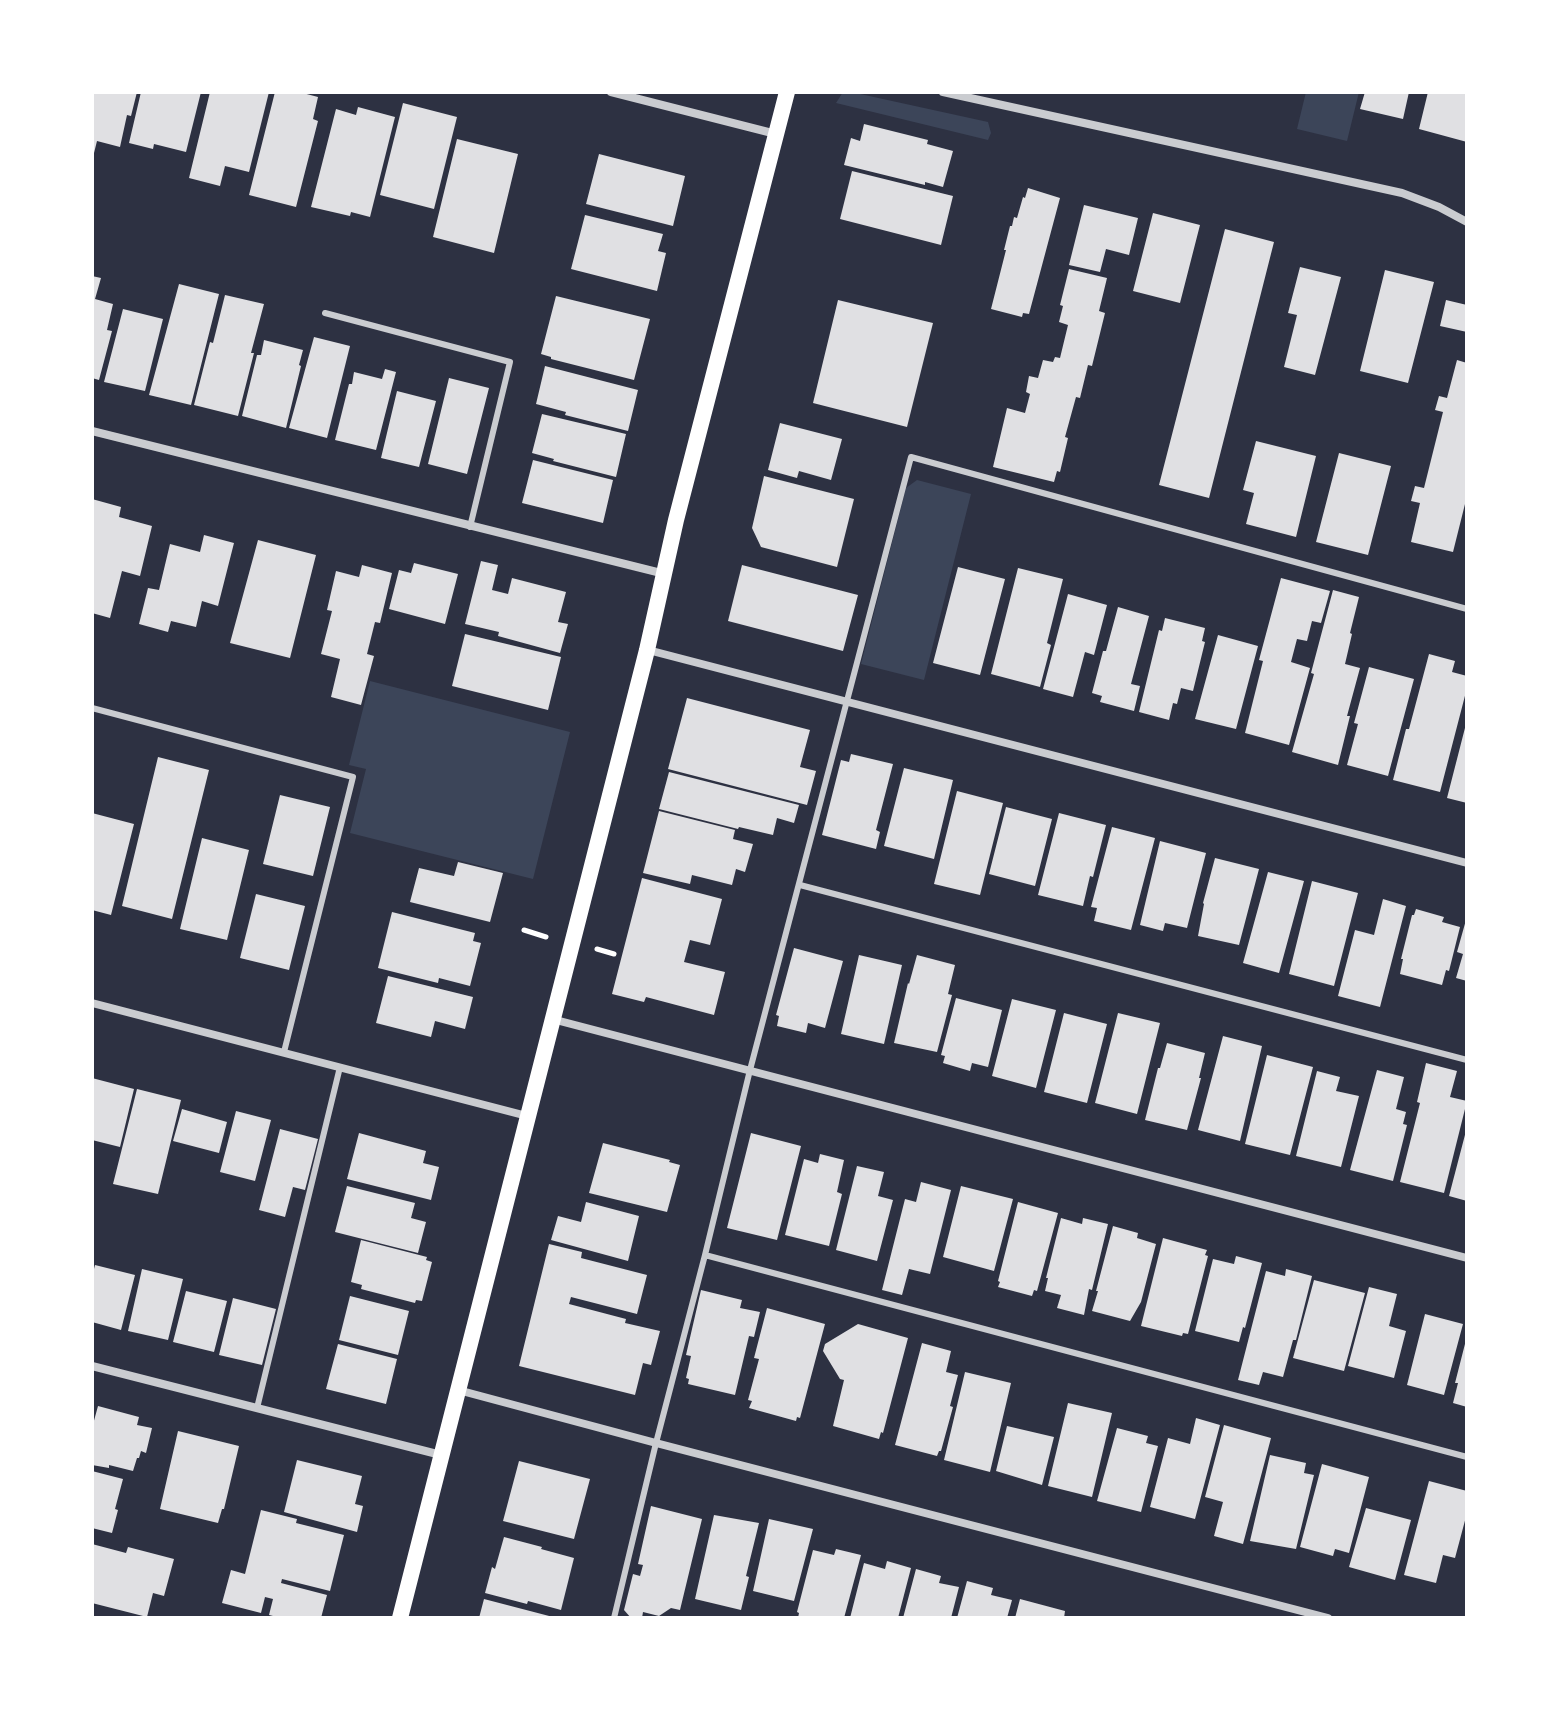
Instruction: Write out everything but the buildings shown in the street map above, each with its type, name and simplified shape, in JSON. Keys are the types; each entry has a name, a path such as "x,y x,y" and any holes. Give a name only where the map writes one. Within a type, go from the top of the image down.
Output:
{"main road":[{"path":"400,1618 787,92"}],"street":[{"path":"611,92 776,134"},
{"path":"943,92 1402,193 1467,222"},
{"path":"92,431 665,574"},
{"path":"647,650 1467,863"},
{"path":"92,1003 527,1116"},
{"path":"552,1019 1467,1258"},
{"path":"92,1366 441,1455"},
{"path":"457,1390 1328,1618"}],"lane":[{"path":"325,313 510,362 470,527"},
{"path":"614,1618 750,1070 911,457 1467,609"},
{"path":"92,708 353,777 284,1052"},
{"path":"800,885 1467,1060"},
{"path":"257,1408 340,1067"},
{"path":"705,1255 1467,1457"}],"path":[{"path":"524,930 546,937"},
{"path":"597,949 614,954"}],"shaded area":[{"path":"843,92 988,122 991,133 988,140 836,103"},
{"path":"1306,92 1359,92 1347,141 1297,129"},
{"path":"917,480 971,494 924,680 861,664 906,488"},
{"path":"370,681 570,732 533,879 350,833 366,769 349,765"}]}
